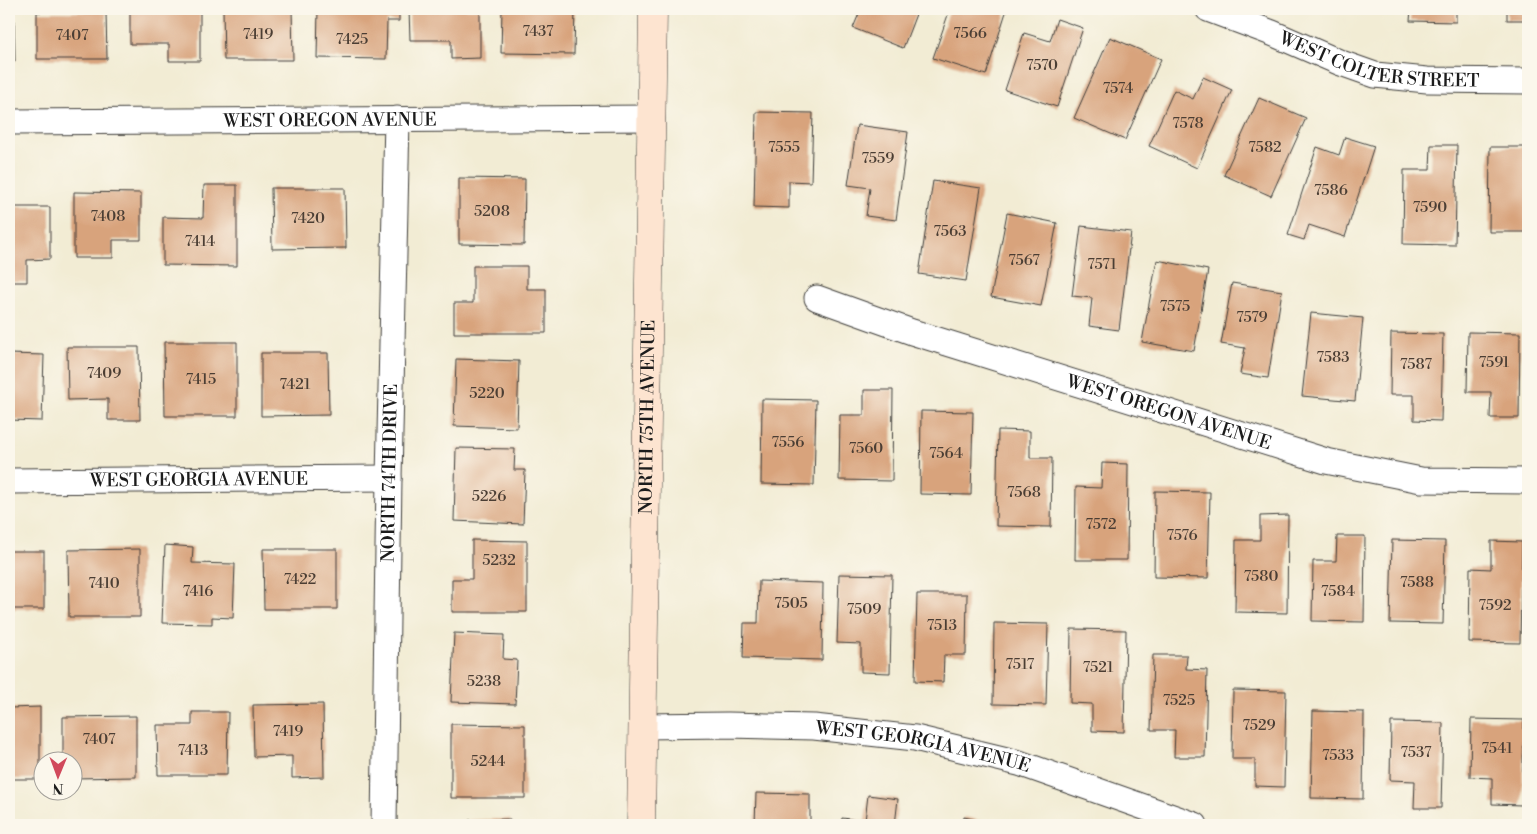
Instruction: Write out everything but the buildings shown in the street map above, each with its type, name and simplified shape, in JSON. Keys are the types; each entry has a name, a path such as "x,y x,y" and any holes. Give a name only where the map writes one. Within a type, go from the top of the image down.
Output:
{"main road":[{"name":"NORTH 75TH AVENUE","path":"641,825 654,9"}],"street":[{"name":"WEST COLTER STREET","path":"1216,10 1341,63 1375,75 1427,80 1528,81"},
{"name":"WEST OREGON AVENUE","path":"9,122 652,118"},
{"name":"NORTH 74TH DRIVE","path":"384,825 397,119"},
{"name":"WEST OREGON AVENUE","path":"817,298 912,332 1326,461 1421,480 1528,481"},
{"name":"WEST GEORGIA AVENUE","path":"9,481 389,478"},
{"name":"WEST GEORGIA AVENUE","path":"643,726 728,724 814,727 915,738 1019,763 1195,825"}]}
